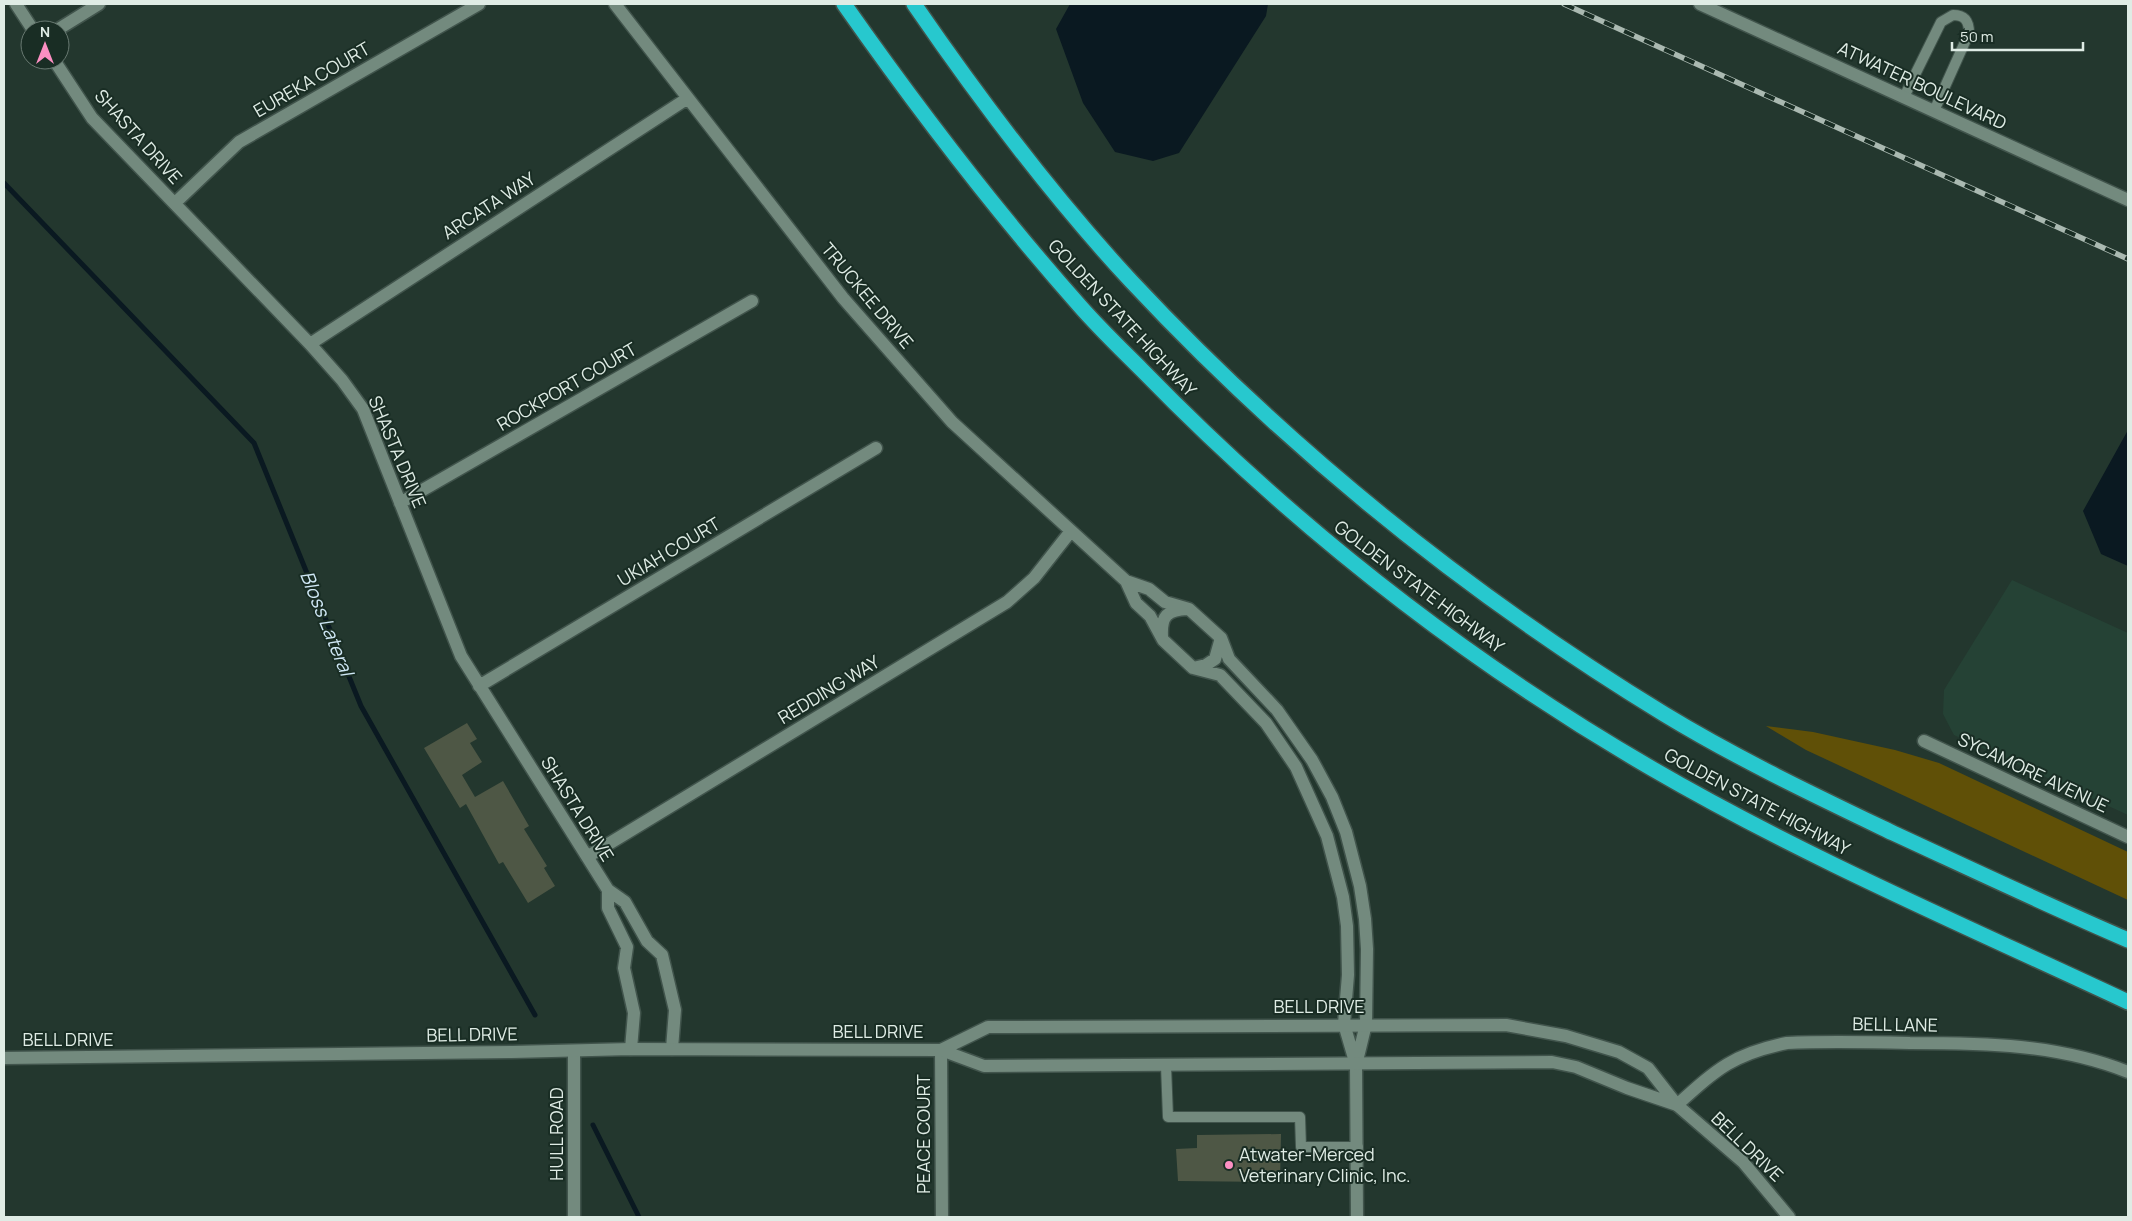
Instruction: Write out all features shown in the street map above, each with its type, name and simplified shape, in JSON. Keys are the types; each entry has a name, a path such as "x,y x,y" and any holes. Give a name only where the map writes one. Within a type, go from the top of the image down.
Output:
{"highway":[{"name":"GOLDEN STATE HIGHWAY","path":"844,4 964,169 1080,307 1199,429 1279,502 1386,588 1523,688 1651,768 1768,832 1874,884 2128,1002"},
{"name":"GOLDEN STATE HIGHWAY","path":"914,4 961,72 1071,212 1129,279 1284,432 1372,508 1488,597 1584,663 1667,716 1783,780 2128,940"}],"street":[{"path":"16,4 27,20"},
{"path":"70,22 99,4"},
{"name":"EUREKA COURT","path":"175,203 239,142 479,4"},
{"name":"TRUCKEE DRIVE","path":"615,4 843,298 952,422 1126,581 1149,589 1165,602 1190,608"},
{"name":"ATWATER BOULEVARD","path":"1700,4 2128,200"},
{"name":"SHASTA DRIVE","path":"61,70 92,118 310,344 342,380 363,408 461,656 608,890 625,902 646,941 662,955 674,1010 672,1049"},
{"name":"ARCATA WAY","path":"310,344 688,98"},
{"name":"ROCKPORT COURT","path":"400,503 752,301"},
{"name":"UKIAH COURT","path":"479,686 876,448"},
{"name":"REDDING WAY","path":"587,857 1007,602 1034,578 1071,531"},
{"name":"TRUCKEE DRIVE","path":"1126,581 1136,603 1150,616 1163,640 1193,668 1220,675 1266,723 1296,767 1327,836 1347,926 1348,975 1344,1024 1356,1065"},
{"path":"1163,640 1161,624 1166,615 1176,610 1190,608 1221,638 1229,659 1277,710 1312,760 1332,797 1346,832 1365,918 1367,949 1366,1024 1356,1065 1358,1217"},
{"path":"1193,668 1206,665 1215,659 1221,638"},
{"path":"1282,744 1296,737"},
{"name":"SYCAMORE AVENUE","path":"1924,741 2128,837"},
{"path":"1334,863 1353,860"},
{"name":"SHASTA DRIVE","path":"608,890 608,908 627,947"},
{"path":"631,1049 634,1013 624,968 627,947 634,940 646,941"},
{"name":"BELL DRIVE","path":"941,1050 988,1027 1344,1024 1506,1025 1566,1036 1619,1052 1648,1068 1677,1105 1743,1162 1789,1217"},
{"name":"BELL LANE","path":"1677,1105 1707,1077 1733,1059 1760,1048 1787,1043 1998,1044 2068,1052 2104,1062 2128,1072"},
{"name":"BELL DRIVE","path":"4,1058 672,1049 941,1050 984,1066 1356,1065 1552,1062 1576,1066 1627,1088 1677,1105"},
{"name":"PEACE COURT","path":"941,1050 942,1217"},
{"name":"HULL ROAD","path":"574,1051 574,1217"}],"lane":[{"path":"1904,97 1941,22 1953,15 1965,18 1968,21 1970,33 1934,111"},
{"path":"1166,1066 1168,1117 1300,1117 1301,1147 1358,1147"}],"shaded area":[{"path":"2012,580 2128,633 2128,815 1954,735 1943,714 1944,690"},
{"path":"1766,726 1813,732 1895,750 1939,763 2128,852 2128,900 1806,750"}],"water":[{"path":"1070,4 1268,4 1266,16 1179,153 1153,161 1115,152 1083,103 1056,29"},
{"path":"2128,430 2128,566 2101,554 2083,511"}],"building":[{"path":"467,723 477,739 470,743 482,762 462,775 475,797 503,781 529,826 524,829 547,866 544,868 555,886 528,903 503,862 499,864 466,804 460,808 424,748"},
{"name":"Atwater-Merced Veterinary Clinic, Inc.","path":"1281,1134 1280,1182 1178,1181 1176,1149 1197,1148 1197,1135"}],"waterway":[{"name":"Bloss Lateral","path":"4,183 254,443 361,706 535,1015"},
{"name":"Bloss Lateral","path":"593,1125 639,1217"}],"railway":[{"path":"1564,4 2128,259"}],"place":[{"name":"Atwater-Merced Veterinary Clinic, Inc.","path":"1229,1165"}]}
